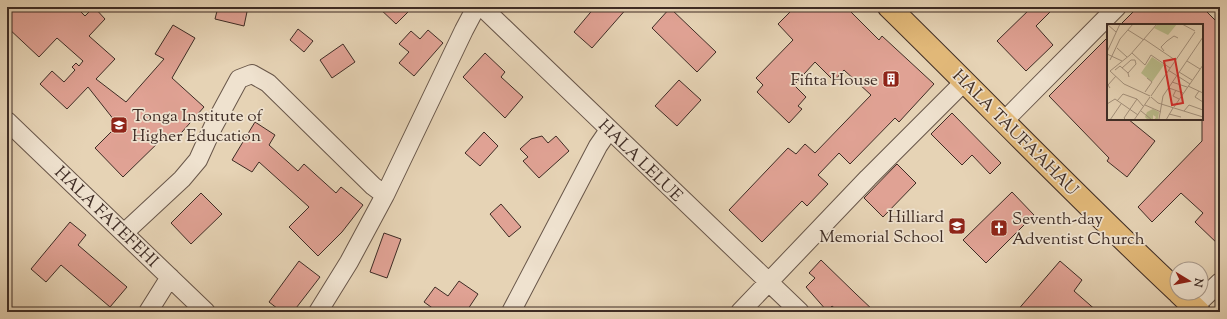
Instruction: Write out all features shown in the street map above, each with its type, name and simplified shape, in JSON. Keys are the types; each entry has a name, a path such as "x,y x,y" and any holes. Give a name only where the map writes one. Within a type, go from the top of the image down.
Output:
{"main road":[{"name":"HALA TAUFA'AHAU","path":"889,7 1005,120 1118,236 1169,284"}],"street":[{"name":"HALA LELUE","path":"480,7 800,312"},
{"path":"318,312 345,268 385,195 464,30 473,13 480,7"},
{"path":"1005,120 1117,7"},
{"path":"125,232 182,179 198,160 216,121 239,79 252,74 268,83 373,186 385,195"},
{"path":"740,312 868,178 965,81"},
{"name":"HALA FATEFEHI","path":"7,121 125,232 206,312"},
{"path":"511,312 598,146 610,130"},
{"path":"148,312 170,277"},
{"path":"1209,288 1220,282"}],"building":[{"path":"7,7 76,7 85,16 94,7 105,19 89,36 115,59 96,79 126,102 164,59 155,54 173,25 195,38 172,78 204,107 175,140 167,134 123,177 95,148 118,125 88,87 67,109 40,84 52,71 64,82 75,70 72,67 76,63 79,66 83,61 57,38 39,57 7,27"},
{"path":"218,7 248,7 244,26 215,19"},
{"path":"378,7 413,7 396,24"},
{"path":"595,7 628,7 592,48 574,32"},
{"path":"795,7 846,7 879,40 882,36 934,84 899,122 895,118 850,164 839,153 818,175 828,184 807,206 802,201 762,242 729,210 788,148 796,154 805,144 815,153 871,95 844,70 834,81 815,62 794,85 806,97 798,106 802,109 789,123 757,92 763,85 756,78 793,40 778,24"},
{"path":"1032,7 1055,7 1036,26 1053,45 1026,71 997,41"},
{"path":"1138,7 1202,7 1220,25 1220,246 1195,222 1203,213 1181,193 1152,222 1138,207 1202,141 1203,24 1121,24"},
{"path":"670,8 716,52 697,72 652,28"},
{"path":"298,29 313,41 304,52 290,40"},
{"path":"428,30 443,43 414,76 399,63 409,52 399,44 411,31 420,39"},
{"path":"1107,38 1107,120 1129,120 1155,141 1127,177 1107,161 1109,158 1049,96"},
{"path":"343,44 355,62 332,78 320,60"},
{"path":"485,53 505,72 501,77 523,97 505,118 463,77"},
{"path":"679,80 701,100 677,126 655,106"},
{"path":"952,113 1001,163 990,174 972,155 962,165 931,134"},
{"path":"255,122 275,135 269,145 298,171 304,164 336,193 341,187 363,205 342,232 318,256 289,227 309,207 259,162 252,172 232,160"},
{"path":"484,132 498,146 480,166 465,153"},
{"path":"542,136 548,143 556,136 569,151 539,178 523,161 528,157 520,149 531,139"},
{"path":"897,164 916,183 883,217 864,198"},
{"name":"Seventh-day Adventist Church","path":"1012,192 1034,215 986,263 963,240"},
{"path":"201,193 222,214 191,244 171,223"},
{"path":"501,204 521,227 509,237 490,214"},
{"path":"70,222 86,235 78,245 127,287 110,307 61,265 46,282 31,269"},
{"path":"384,233 401,239 387,278 370,272"},
{"path":"821,260 875,312 839,312 832,306 827,311 806,287 815,278 809,273"},
{"path":"299,261 320,277 293,312 282,312 269,302"},
{"path":"1060,261 1082,280 1074,291 1098,312 1016,312"},
{"path":"459,281 478,294 466,312 438,312 424,302 435,287 448,296"}],"place":[{"name":"Fifita House","path":"891,79"},
{"name":"Tonga Institute of Higher Education","path":"119,125"},
{"name":"Hilliard Memorial School","path":"957,226"},
{"name":"Seventh-day Adventist Church","path":"999,228"}]}
